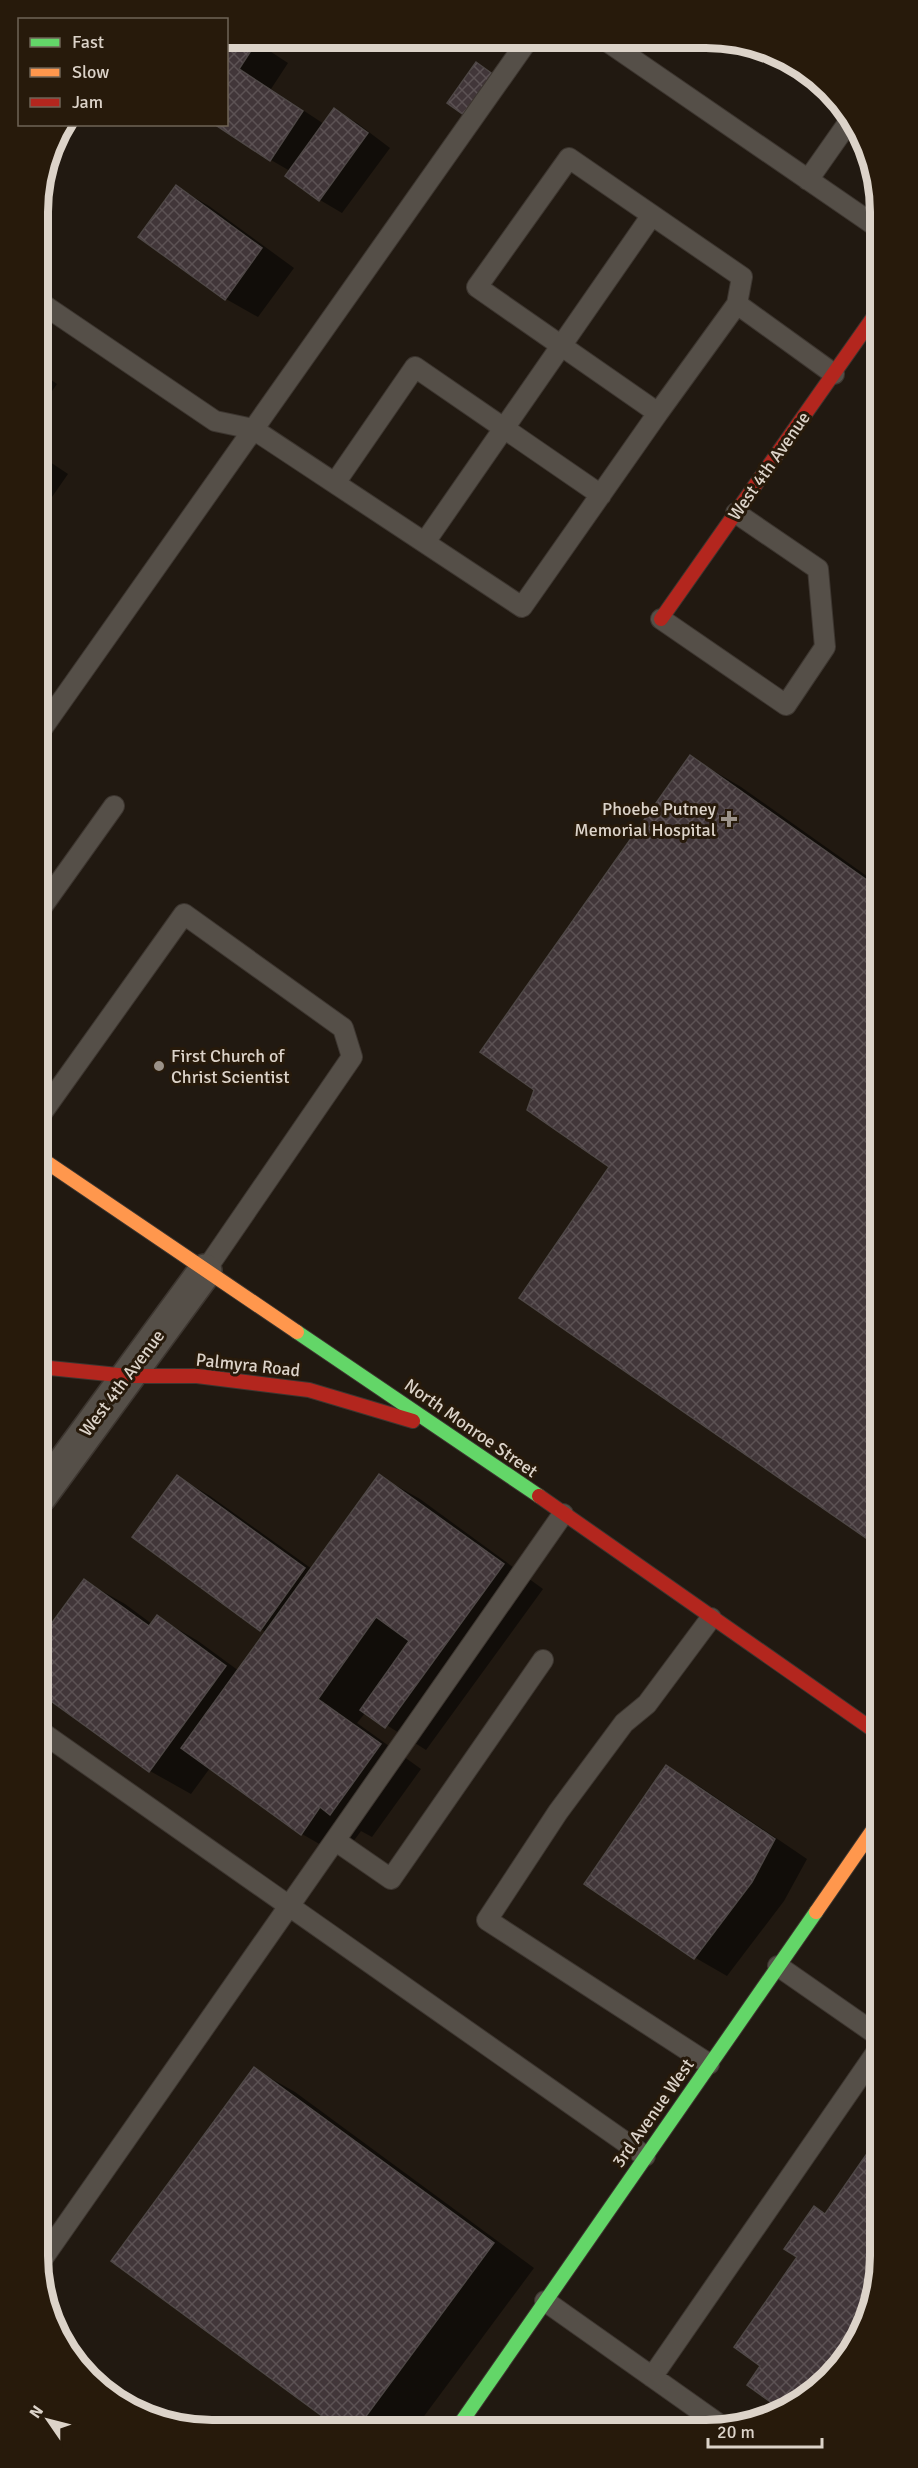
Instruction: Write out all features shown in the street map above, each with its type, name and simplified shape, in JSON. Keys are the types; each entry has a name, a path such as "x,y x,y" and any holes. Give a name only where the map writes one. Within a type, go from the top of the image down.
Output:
{"street":[{"name":"West 4th Avenue","path":"661,619 870,322"},
{"name":"North Monroe Street","path":"48,1163 204,1271 446,1431 870,1728"},
{"name":"West 4th Avenue","path":"48,1485 204,1271"},
{"name":"Palmyra Road","path":"48,1368 128,1376 197,1376 309,1390 446,1431"},
{"name":"3rd Avenue West","path":"463,2420 870,1834"}],"lane":[{"path":"48,720 522,48"},
{"path":"624,48 870,222"},
{"path":"808,180 845,127"},
{"path":"48,308 215,421 253,429 522,607 737,304 742,277 568,158 477,287 658,413"},
{"path":"425,542 652,216"},
{"path":"737,304 834,374"},
{"path":"335,483 415,367 601,495"},
{"path":"661,619 786,705 825,647 818,569 736,513"},
{"path":"48,899 114,806"},
{"path":"48,1104 184,914 344,1028 352,1057 204,1271"},
{"path":"48,2251 563,1514"},
{"path":"709,2064 487,1920 558,1812 624,1723 647,1704 711,1618"},
{"path":"336,1841 391,1880 543,1660"},
{"path":"48,1737 645,2156"},
{"path":"778,1966 870,2030"},
{"path":"652,2376 870,2061"},
{"path":"545,2301 713,2420"}],"building":[{"path":"228,48 253,48 239,69 303,111 270,161 217,126 228,126"},
{"path":"476,62 498,78 468,118 447,103"},
{"path":"334,108 368,133 319,201 285,176"},
{"path":"176,185 262,248 225,300 138,237"},
{"name":"Phoebe Putney Memorial Hospital","path":"690,755 870,882 870,1541 519,1298 609,1167 527,1110 534,1090 480,1052"},
{"path":"379,1474 504,1564 385,1728 360,1710 409,1641 376,1617 318,1699 381,1744 330,1815 320,1807 301,1835 181,1748"},
{"path":"177,1475 305,1568 260,1631 132,1537"},
{"path":"84,1579 149,1626 157,1615 226,1666 149,1772 48,1699 48,1628"},
{"path":"666,1765 775,1839 752,1882 694,1959 584,1884"},
{"path":"254,2067 494,2243 363,2420 327,2420 111,2261"},
{"path":"870,2149 870,2266 857,2319 842,2347 822,2372 806,2386 774,2405 747,2385 760,2366 734,2347 797,2257 784,2249 814,2206 825,2214"}],"traffic: fast":[{"path":"297,1332 539,1496"},
{"path":"463,2420 816,1912"}],"traffic: slow":[{"path":"48,1163 297,1332"},
{"path":"816,1912 870,1834"}],"traffic: jam":[{"path":"661,619 870,322"},
{"path":"48,1368 128,1376 197,1376 309,1390 413,1421"},
{"path":"539,1496 870,1728"}],"place":[{"name":"Phoebe Putney Memorial Hospital","path":"729,819"},
{"name":"First Church of Christ Scientist","path":"159,1066"}]}
